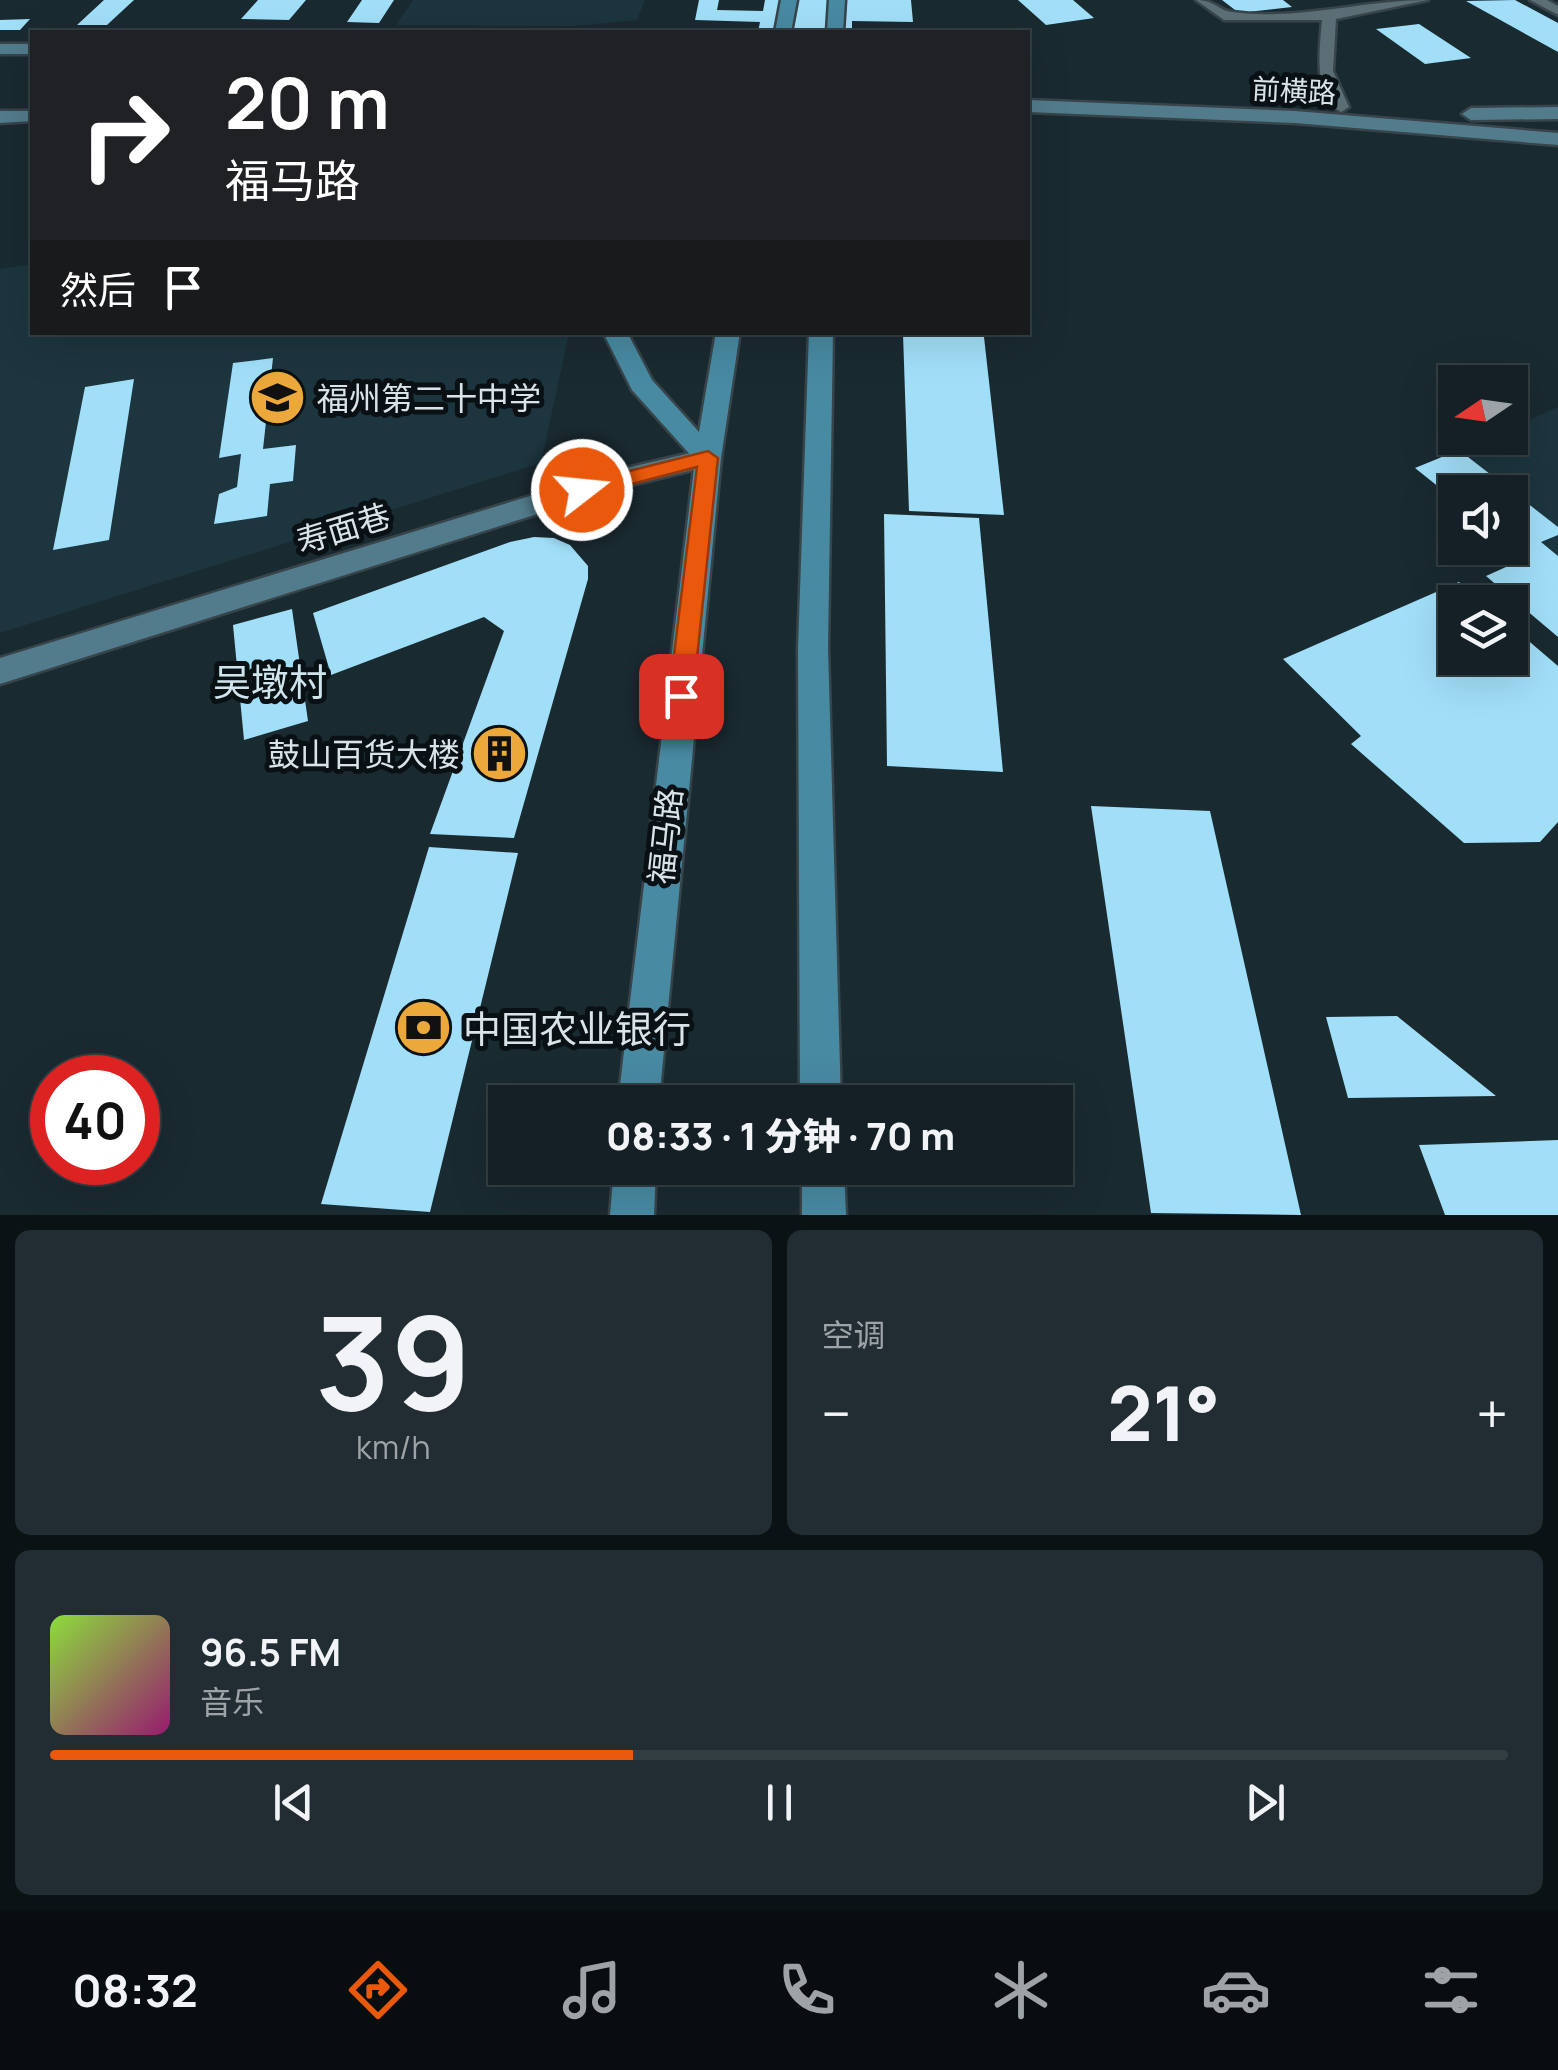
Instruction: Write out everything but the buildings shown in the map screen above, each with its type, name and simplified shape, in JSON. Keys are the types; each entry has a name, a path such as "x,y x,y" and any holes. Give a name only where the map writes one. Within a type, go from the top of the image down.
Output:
{"main road":[{"path":"783,30 790,0"},
{"path":"834,30 837,0"},
{"path":"0,50 30,49"},
{"name":"前横路","path":"1030,92 1468,114 1558,112"},
{"name":"前横路","path":"1030,106 1295,117 1558,139"},
{"path":"0,117 30,116"},
{"path":"616,335 640,384 708,458"},
{"name":"福马路","path":"641,1085 708,458 728,335"},
{"path":"821,335 813,648 822,1085"},
{"name":"寿面巷","path":"0,671 618,478 708,458"},
{"path":"632,1215 634,1185"},
{"path":"823,1185 824,1215"}],"lane":[{"path":"1204,0 1224,16 1329,16 1422,0"},
{"path":"1334,0 1352,12"},
{"path":"1537,0 1558,11"},
{"path":"1329,16 1326,71 1341,107"}],"shaded area":[{"path":"413,0 645,0 637,20 574,26 396,25"},
{"name":"福州第二十中学","path":"30,264 30,335 569,335 541,463 0,633 0,269"},
{"path":"1558,407 1558,637 1528,612 1528,585 1497,585 1486,576 1510,565 1528,565 1528,475 1438,475 1438,486 1415,468 1447,455 1528,455 1528,420"}],"place":[{"name":"福州第二十中学","path":"278,398"},
{"name":"鼓山百货大楼","path":"499,754"},
{"name":"中国农业银行","path":"424,1028"}],"district":[{"name":"吴墩村","path":"270,681"}],"route":[{"path":"582,490 708,458 681,696"}]}
